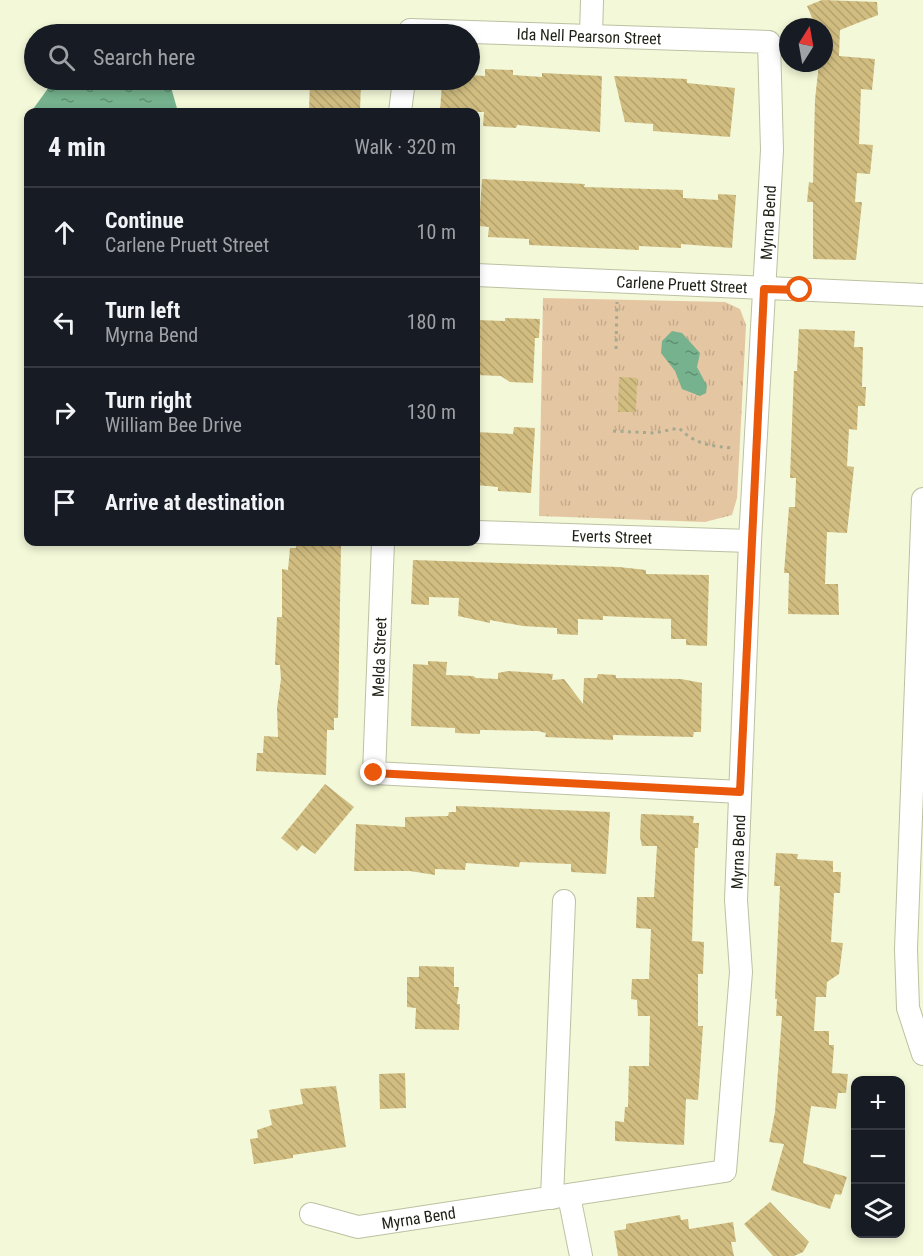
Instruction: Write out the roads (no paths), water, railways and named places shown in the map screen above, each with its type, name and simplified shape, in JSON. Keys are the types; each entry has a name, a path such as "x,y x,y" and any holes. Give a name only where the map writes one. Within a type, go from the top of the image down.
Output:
{"street":[{"path":"591,36 592,0"},
{"name":"Ida Nell Pearson Street","path":"480,34 769,42"},
{"name":"Myrna Bend","path":"310,1214 357,1227 725,1171 741,972 736,900 750,541 772,150 769,42"},
{"path":"400,108 403,90"},
{"name":"Carlene Pruett Street","path":"480,275 923,296"},
{"path":"923,499 917,832 906,949 908,1008 923,1054"},
{"name":"Everts Street","path":"480,532 750,541"},
{"name":"Melda Street","path":"383,546 374,773 740,792"},
{"path":"564,901 561,1197 581,1256"},
{"path":"906,949 923,984"}],"water":[{"path":"47,90 172,90 177,108 34,108"},
{"path":"672,331 682,333 700,353 697,367 707,386 706,393 700,396 682,389 675,371 661,353 662,341"}]}
